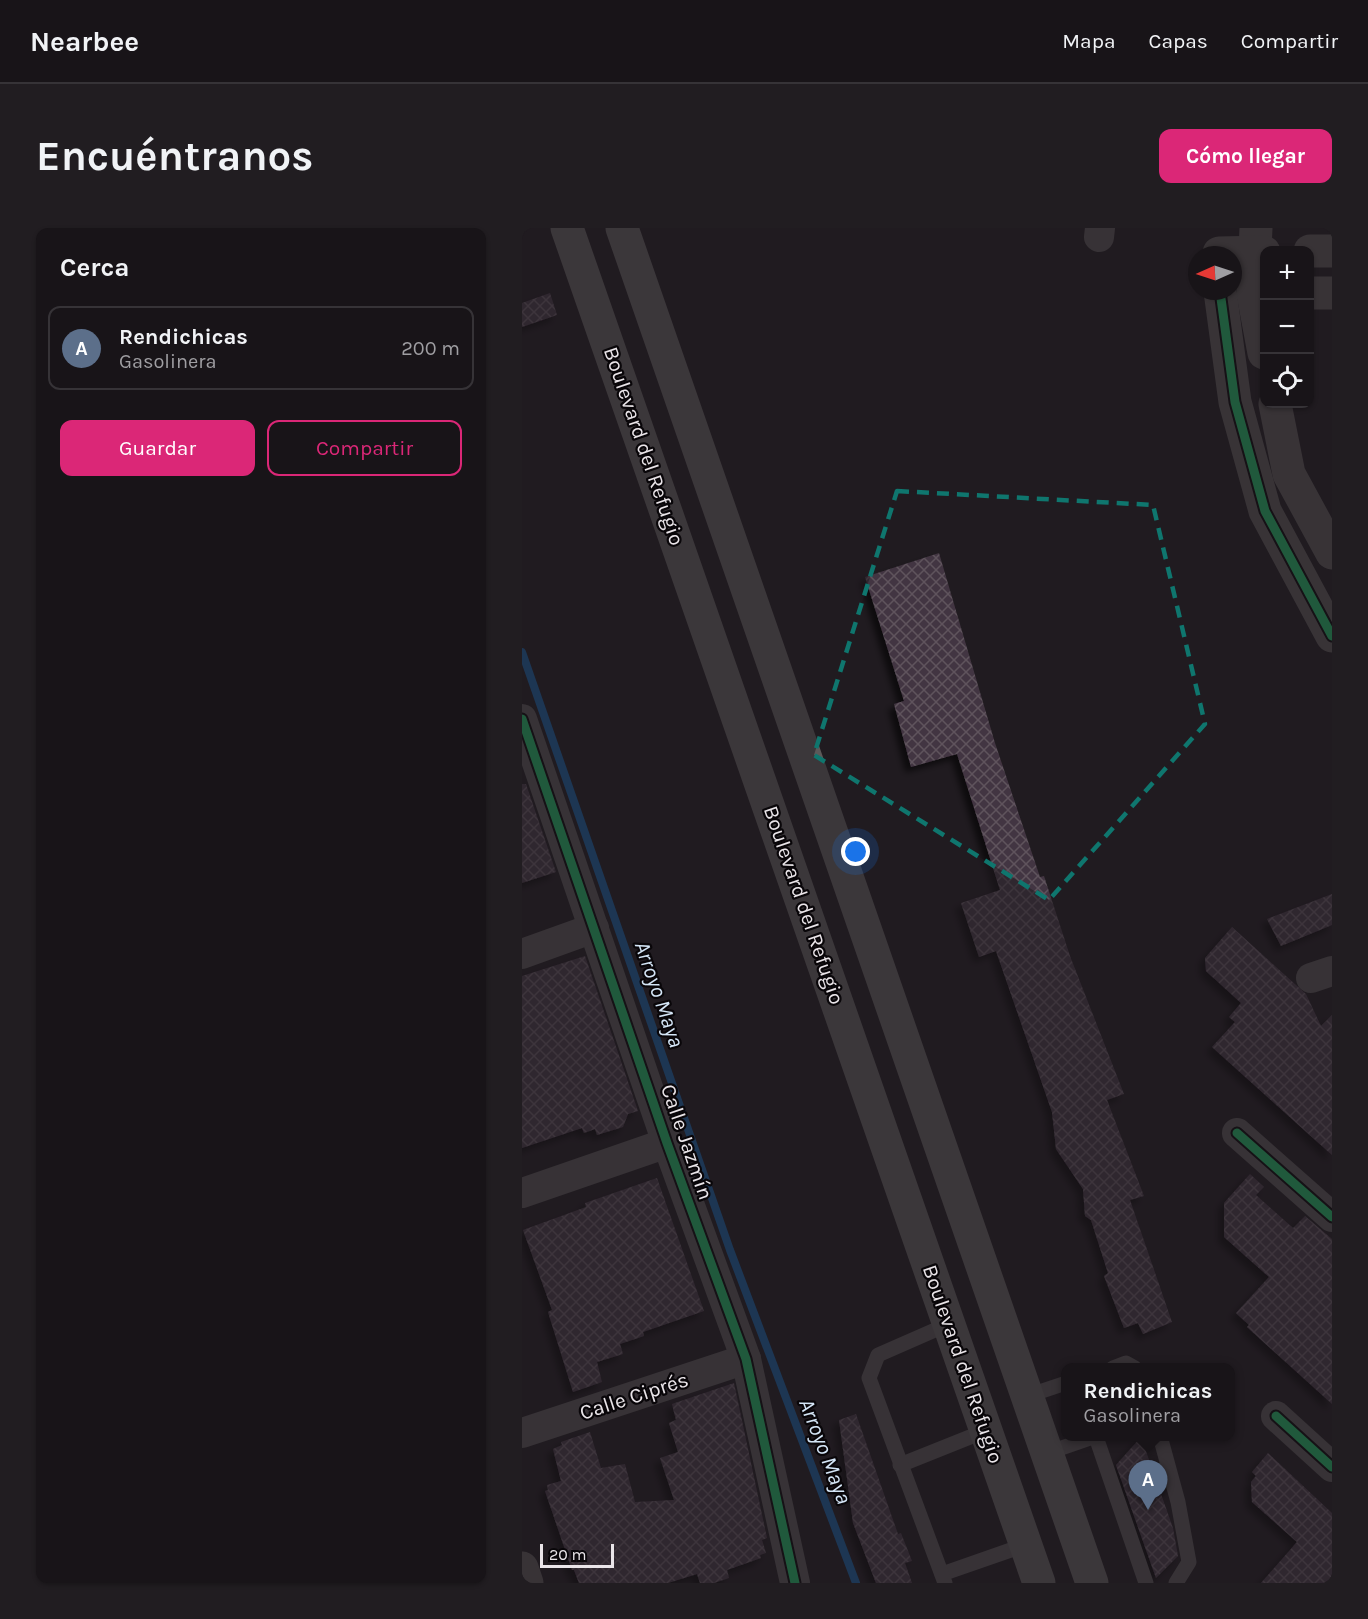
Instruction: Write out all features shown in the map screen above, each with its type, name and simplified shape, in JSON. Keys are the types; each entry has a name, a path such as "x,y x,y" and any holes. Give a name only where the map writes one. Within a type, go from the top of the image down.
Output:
{"main road":[{"name":"Boulevard del Refugio","path":"567,228 951,1323 1039,1583"},
{"path":"622,228 1092,1583"}],"street":[{"path":"1220,246 1258,244 1259,294 1242,293"},
{"path":"1314,251 1332,250"},
{"path":"1314,293 1332,292"},
{"path":"1221,300 1235,402 1265,511 1332,636"},
{"path":"1276,408 1289,474 1332,553"},
{"name":"Calle Jazmín","path":"522,721 667,1143 746,1359 795,1583"},
{"path":"522,954 594,928"},
{"path":"1237,1133 1332,1217"},
{"path":"522,1193 667,1143"},
{"name":"Calle Ciprés","path":"522,1432 746,1359"},
{"path":"1276,1416 1332,1467"},
{"path":"522,1568 527,1583"}],"lane":[{"path":"951,1323 878,1355 869,1378 943,1578 1025,1545"},
{"path":"1027,1396 1061,1384"},
{"path":"900,1465 986,1431"},
{"path":"1047,1453 1084,1441"},
{"path":"1097,1441 1146,1583"},
{"path":"1161,1441 1178,1502 1189,1562 1176,1583"}],"highlighted area":[{"path":"897,491 1153,505 1205,724 1049,900 814,755"}],"building":[{"path":"550,293 557,315 522,327 522,303"},
{"path":"939,553 995,743 1040,877 1044,876 1070,956 1124,1094 1107,1100 1144,1196 1130,1200 1172,1322 1143,1334 1138,1323 1124,1328 1104,1276 1108,1273 1091,1220 1085,1216 1083,1189 1056,1149 1052,1112 996,951 979,957 961,903 1000,890 957,754 911,767 894,704 904,701 865,577"},
{"path":"522,784 526,784 556,872 522,883"},
{"path":"1332,894 1332,925 1281,946 1267,919"},
{"path":"1232,927 1306,994 1321,1026 1332,1015 1332,1155 1212,1047 1235,1022 1229,1017 1241,1003 1206,971 1205,958"},
{"path":"585,956 638,1111 628,1114 623,1127 597,1135 595,1129 584,1133 582,1128 522,1148 522,976"},
{"path":"1250,1174 1264,1187 1256,1195 1293,1228 1305,1216 1332,1239 1332,1404 1247,1327 1249,1325 1236,1313 1269,1277 1224,1237 1224,1203"},
{"path":"657,1178 704,1311 643,1332 644,1336 620,1344 623,1354 597,1362 602,1382 573,1392 548,1312 552,1310 523,1230 586,1207 585,1203"},
{"path":"734,1383 767,1538 762,1540 766,1553 760,1555 761,1558 727,1570 729,1578 714,1583 700,1583 697,1574 668,1583 579,1583 572,1570 545,1491 548,1490 547,1485 561,1481 553,1449 562,1445 561,1442 590,1432 601,1468 625,1464 635,1502 674,1500 660,1458 678,1452 669,1423 676,1420 672,1404"},
{"path":"856,1414 898,1534 901,1533 912,1561 905,1563 912,1583 876,1583 853,1523 839,1420"},
{"path":"1137,1441 1142,1441 1173,1528 1178,1556 1156,1578 1116,1465"},
{"path":"1268,1453 1332,1513 1332,1583 1261,1583 1297,1542 1252,1502 1251,1482 1256,1476 1252,1472"}],"waterway":[{"name":"Arroyo Maya","path":"522,652 730,1250 856,1583"}],"cycle path":[{"path":"1221,300 1235,402 1265,511 1332,636"},
{"path":"522,719 667,1143 746,1359 795,1583"},
{"path":"1237,1133 1332,1217"},
{"path":"1276,1416 1332,1467"}],"place":[{"name":"Rendichicas","path":"1148,1510"}]}
